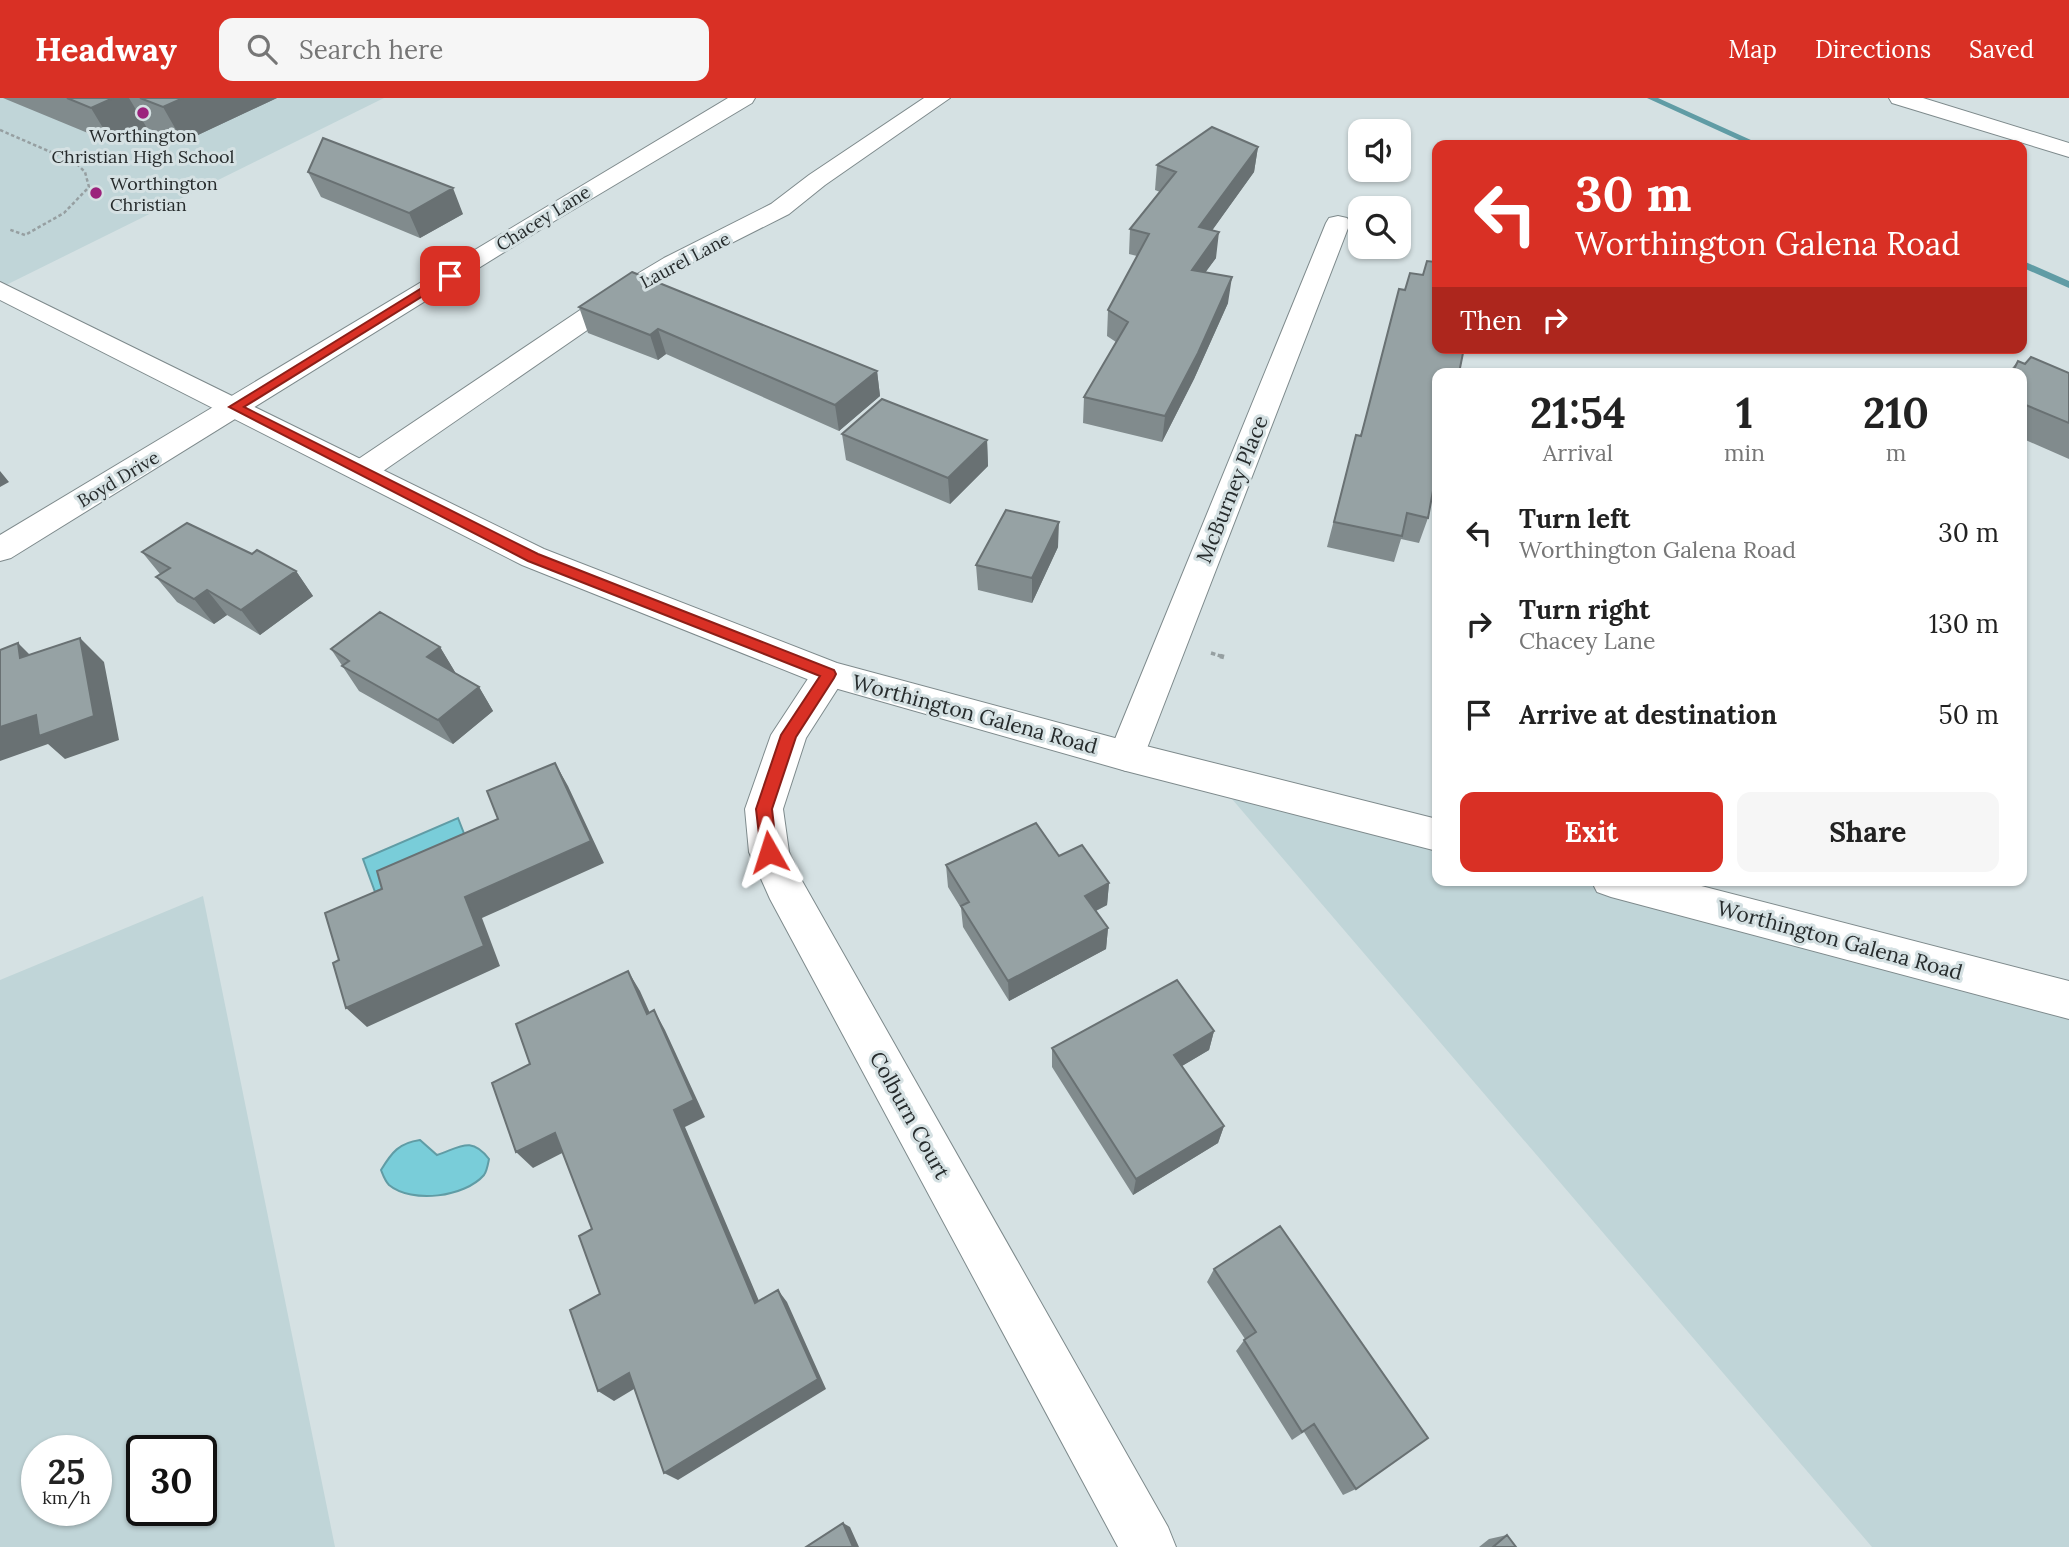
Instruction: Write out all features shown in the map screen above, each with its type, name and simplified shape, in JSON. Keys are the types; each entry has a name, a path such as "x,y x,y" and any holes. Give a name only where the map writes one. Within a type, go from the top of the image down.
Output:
{"street":[{"name":"Chacey Lane","path":"235,407 547,215 744,98"},
{"name":"Laurel Lane","path":"362,471 616,298 673,263 770,215 939,98"},
{"path":"1900,98 2069,150"},
{"name":"McBurney Place","path":"1126,756 1338,223"},
{"name":"Worthington Galena Road","path":"0,290 533,557 829,674 1126,756 1432,834"},
{"name":"Boyd Drive","path":"0,550 235,407"},
{"name":"Colburn Court","path":"829,674 789,735 764,809 769,852 791,899 1148,1547"},
{"name":"Worthington Galena Road","path":"1634,886 2069,1000"}],"path":[{"path":"0,130 76,163 85,172 89,187 64,213 25,235 8,229"}],"shaded area":[{"name":"Worthington Christian","path":"0,98 384,98 0,288"},
{"path":"1214,778 1432,835 1432,886 1631,886 2069,1000 2069,1547 1872,1547"},
{"path":"203,896 335,1547 0,1547 0,980"}],"water":[{"path":"458,818 470,849 375,892 363,859"},
{"path":"420,1140 437,1155 465,1145 477,1148 489,1159 485,1173 475,1183 452,1193 424,1196 399,1191 389,1185 381,1170 397,1149"}],"building":[{"path":"67,98 113,98 91,108"},
{"path":"140,98 183,98 163,107"},
{"path":"1212,127 1258,147 1199,227 1219,232 1192,270 1232,277 1198,353 1165,416 1084,397 1128,322 1108,310 1149,234 1130,229 1176,172 1157,165"},
{"path":"323,138 453,188 409,213 308,172"},
{"path":"1427,261 1432,262 1432,354 1463,354 1460,368 1432,368 1432,496 1428,518 1407,513 1402,536 1334,522 1356,435 1361,436 1399,289 1405,290 1410,273 1423,275"},
{"path":"632,272 877,371 835,405 658,329 650,335 579,307"},
{"path":"2031,357 2069,373 2069,423 2027,406 2027,368 2014,368 2018,361 2025,364"},
{"path":"882,399 987,440 948,478 842,434"},
{"path":"1006,510 1059,522 1032,578 976,565"},
{"path":"187,523 252,554 257,550 296,571 241,610 207,590 194,599 156,577 170,568 142,552"},
{"path":"380,612 440,647 427,657 479,687 438,720 342,666 349,661 331,649"},
{"path":"80,638 94,716 39,736 36,715 0,727 0,650 18,643 20,658"},
{"path":"555,763 591,841 465,897 484,946 346,1008 333,963 339,960 325,913 382,889 377,871 498,819 487,791"},
{"path":"1036,823 1059,856 1082,845 1109,883 1085,896 1108,928 1008,981 961,906 969,902 946,865"},
{"path":"628,971 647,1014 654,1010 694,1100 674,1110 755,1303 778,1290 818,1379 664,1473 629,1373 598,1391 570,1310 600,1294 579,1236 592,1229 555,1133 516,1152 492,1083 530,1064 516,1024"},
{"path":"1177,980 1214,1031 1174,1055 1224,1126 1136,1179 1052,1048"},
{"path":"1280,1226 1428,1438 1356,1489 1314,1424 1302,1432 1244,1340 1256,1332 1214,1269"},
{"path":"843,1523 853,1547 806,1547"},
{"path":"1507,1535 1516,1547 1493,1547"}],"waterway":[{"path":"1651,98 1746,140"},
{"path":"2027,266 2069,285"}],"place":[{"name":"Worthington Christian High School","path":"143,113"},
{"name":"Worthington Christian","path":"96,193"}],"route":[{"path":"450,276 235,407 533,557 829,674 789,735 764,809 769,852"}]}
